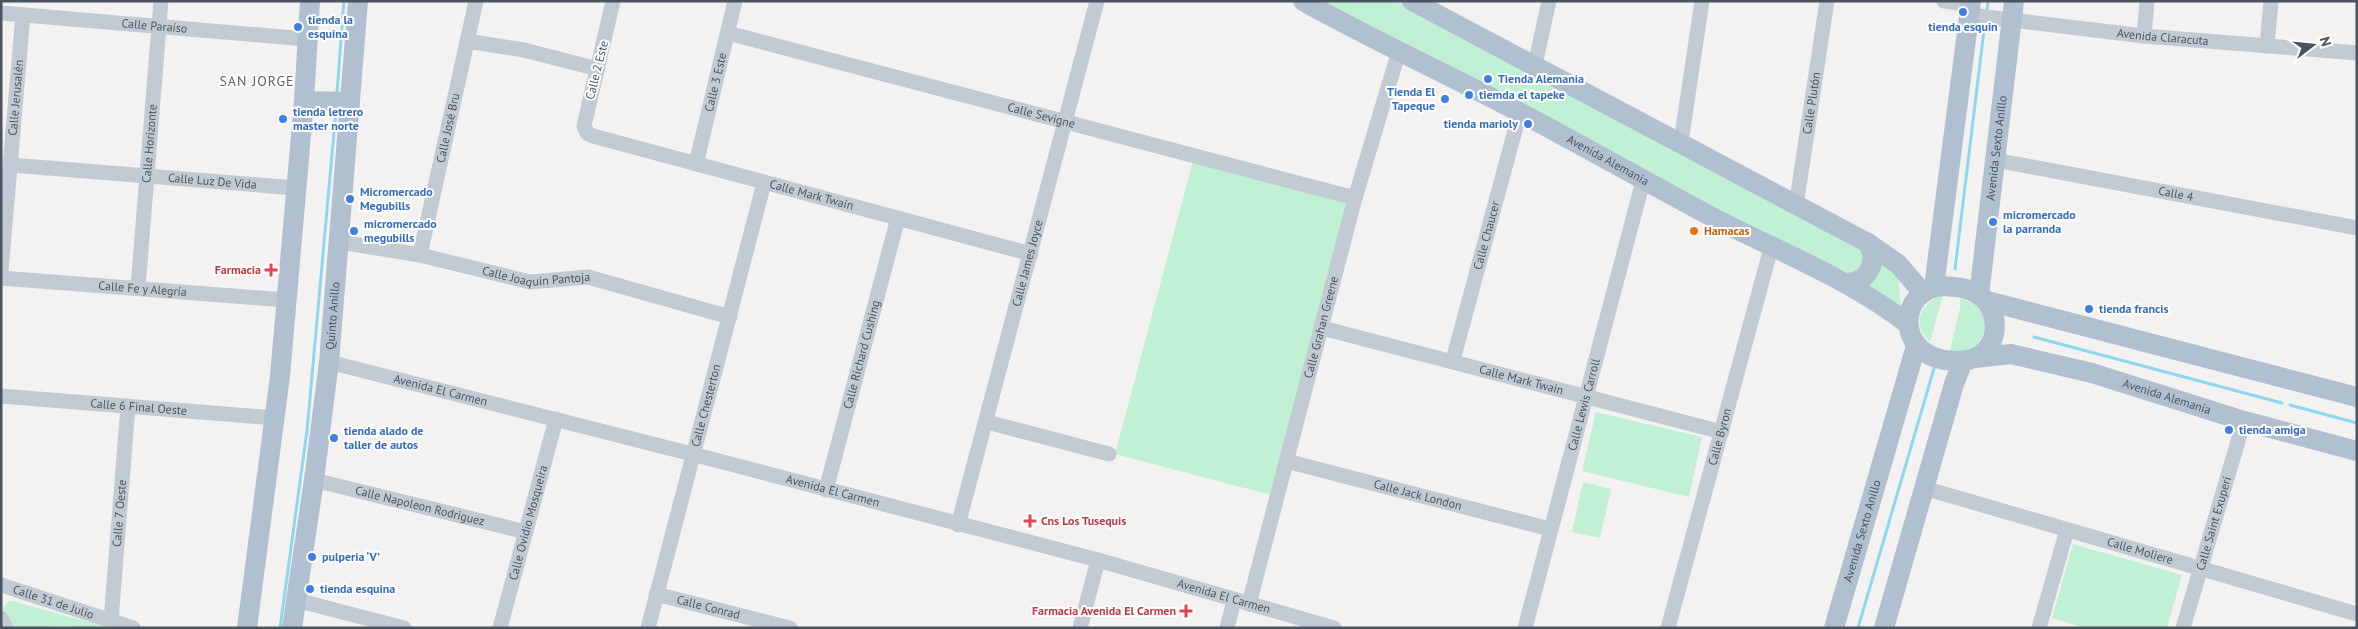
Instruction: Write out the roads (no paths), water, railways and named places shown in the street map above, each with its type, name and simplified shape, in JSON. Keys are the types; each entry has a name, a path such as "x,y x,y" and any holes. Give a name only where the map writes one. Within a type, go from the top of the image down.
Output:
{"main road":[{"path":"247,628 275,418 304,101 310,1"},
{"name":"Quinto Anillo","path":"292,628 329,362 358,1"},
{"path":"1412,1 1681,142 1796,206 1868,243 1898,264 1928,290 1961,288 1983,298 2357,397"},
{"name":"Avenida Alemania","path":"1307,2 1520,112 1643,181 1771,248 1846,283 1908,324"},
{"path":"1970,7 1928,290 1912,308 1908,324 1916,346 1933,357 1952,361 1969,359 1986,350 1995,332 1995,319 1983,298"},
{"name":"Avenida Sexto Anillo","path":"1983,298 1995,160 2013,11"},
{"path":"304,101 350,102"},
{"path":"1846,283 1858,281 1868,273 1873,261 1873,255 1868,243"},
{"name":"Avenida Sexto Anillo","path":"1834,628 1916,346"},
{"name":"Avenida Alemania","path":"1969,359 2011,354 2092,373 2244,420 2357,451"},
{"path":"1884,628 1954,384 1969,359"}],"street":[{"name":"Calle Horizonte","path":"138,287 161,1"},
{"name":"Calle José Bru","path":"420,254 476,1"},
{"name":"Calle 2 Este","path":"593,136 587,133 584,126 613,1"},
{"name":"Calle 3 Este","path":"696,164 735,1"},
{"name":"Calle James Joyce","path":"958,525 987,422 1097,1"},
{"path":"1534,65 1549,1"},
{"path":"1681,142 1702,1"},
{"name":"Calle Plutón","path":"1796,206 1827,1"},
{"name":"Avenida Claracuta","path":"1944,1 1970,7 2013,11 2144,36 2357,53"},
{"path":"2144,36 2147,1"},
{"path":"2267,46 2272,1"},
{"name":"Calle Paraíso","path":"1,13 307,39"},
{"name":"Calle Jerusalén","path":"1,271 23,15"},
{"name":"Calle Sevigne","path":"728,33 1355,198"},
{"path":"467,41 524,50 598,69"},
{"name":"Calle Grahan Greene","path":"1227,628 1242,602 1286,461 1355,198 1399,51"},
{"name":"Calle Chaucer","path":"1453,360 1520,112"},
{"name":"Calle Mark Twain","path":"593,136 1031,254"},
{"name":"Calle 4","path":"1995,160 2357,228"},
{"name":"Calle Luz De Vida","path":"11,165 296,188"},
{"name":"Calle Lewis Carroll","path":"1525,628 1643,181"},
{"name":"Calle Chesterton","path":"648,628 764,183"},
{"name":"Calle Richard Cushing","path":"826,490 898,218"},
{"name":"Calle Joaquin Pantoja","path":"340,242 420,254 530,282 588,277 730,317"},
{"name":"Calle Byron","path":"1668,628 1771,248"},
{"name":"Calle Fe y Alegría","path":"1,278 138,287 286,300"},
{"name":"Calle Mark Twain","path":"1322,328 1453,360 1722,432"},
{"name":"Avenida El Carmen","path":"329,362 1098,560 1334,628"},
{"name":"Calle 6 Final Oeste","path":"1,396 275,418"},
{"name":"Calle 7 Oeste","path":"102,622 128,406"},
{"name":"Calle Ovidio Mosqueira","path":"500,628 556,419"},
{"name":"Calle Saint Exuperi","path":"2183,628 2244,420"},
{"path":"987,422 1109,454"},
{"name":"Calle Jack London","path":"1286,461 1550,529"},
{"name":"Calle Napoleon Rodriguez","path":"314,480 526,532"},
{"name":"Calle Moliere","path":"1924,488 2357,614"},
{"path":"2039,628 2067,530"},
{"path":"1080,628 1098,560"},
{"name":"Calle 31 de Julio","path":"1,585 102,622 133,628"},
{"name":"Calle Conrad","path":"656,594 790,628"},
{"path":"296,600 404,628"},
{"path":"1,618 6,628"}],"waterway":[{"path":"337,92 344,1"},
{"path":"1987,13 1988,1"},
{"path":"1955,269 1985,22"},
{"path":"280,628 307,431 336,110"},
{"path":"2034,337 2282,403"},
{"path":"1858,628 1935,365"},
{"path":"2290,405 2357,423"}],"place":[{"name":"tienda esquin","path":"1963,12"},
{"name":"tienda la esquina","path":"298,27"},
{"name":"Tienda Alemania","path":"1488,79"},
{"name":"tiemda el tapeke","path":"1469,95"},
{"name":"Tienda El Tapeque","path":"1445,99"},
{"name":"tienda letrero master norte","path":"283,119"},
{"name":"tienda marioly","path":"1528,124"},
{"name":"Micromercado Megubills","path":"350,199"},
{"name":"micromercado la parranda","path":"1993,222"},
{"name":"micromercado megubills","path":"354,231"},
{"name":"Hamacas","path":"1694,231"},
{"name":"Farmacia","path":"271,270"},
{"name":"tienda francis","path":"2089,309"},
{"name":"tienda amiga","path":"2229,430"},
{"name":"tienda alado de taller de autos","path":"334,438"},
{"name":"Cns Los Tusequis","path":"1030,521"},
{"name":"pulperia ‘V’","path":"312,557"},
{"name":"tienda esquina","path":"310,589"},
{"name":"Farmacia Avenida El Carmen","path":"1186,611"}],"district":[{"name":"SAN JORGE","path":"257,81"}]}
